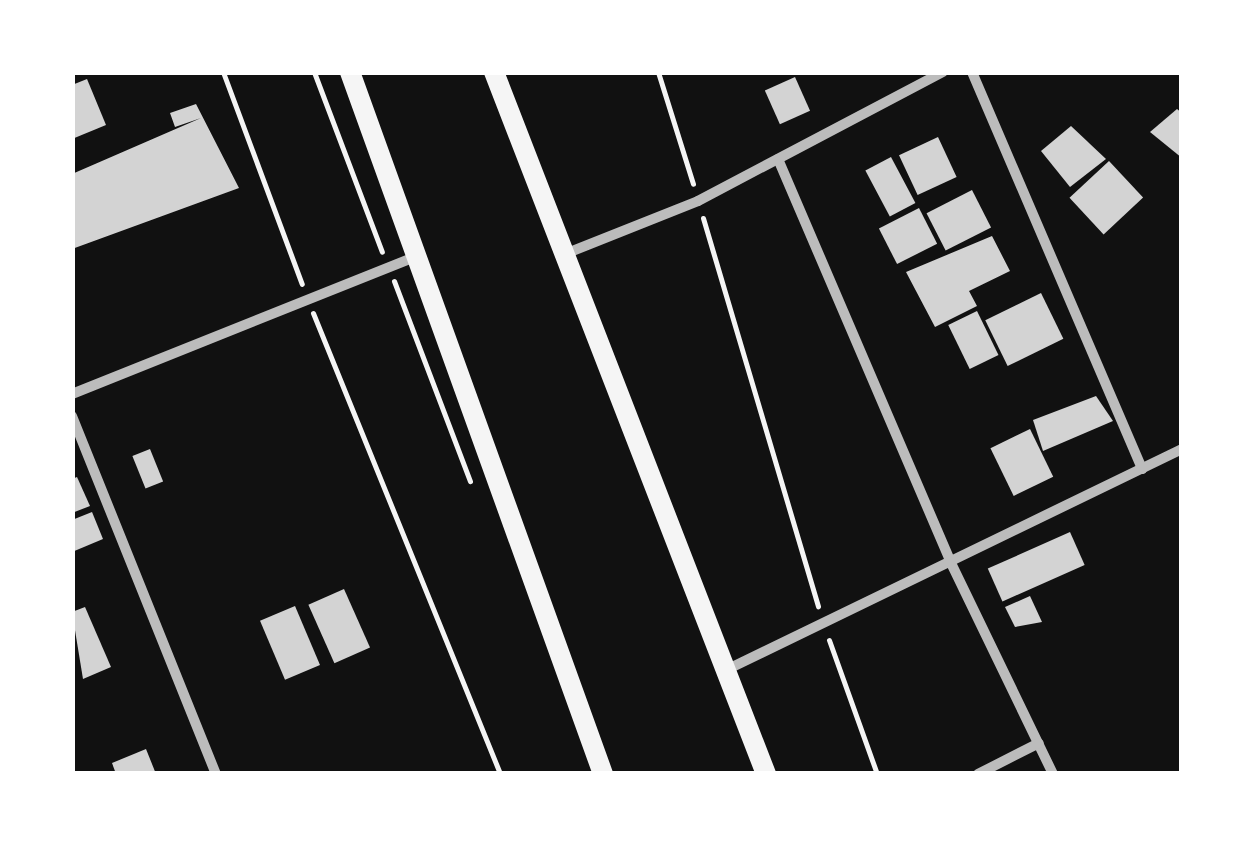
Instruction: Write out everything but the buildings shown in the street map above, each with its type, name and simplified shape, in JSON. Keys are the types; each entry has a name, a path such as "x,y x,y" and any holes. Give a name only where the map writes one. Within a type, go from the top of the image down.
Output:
{"main road":[{"path":"350,72 421,255 603,774"},
{"path":"494,72 766,774"}],"street":[{"path":"565,254 698,201 943,72"},
{"path":"972,72 1142,468"},
{"path":"778,159 951,563 1054,774"},
{"path":"72,394 421,255"},
{"path":"72,416 216,774"},
{"path":"724,671 824,627 1182,448"},
{"path":"978,774 1039,743"}],"path":[{"path":"223,72 308,300 500,774"},
{"path":"314,72 472,485"},
{"path":"658,72 824,627 877,774"}]}
